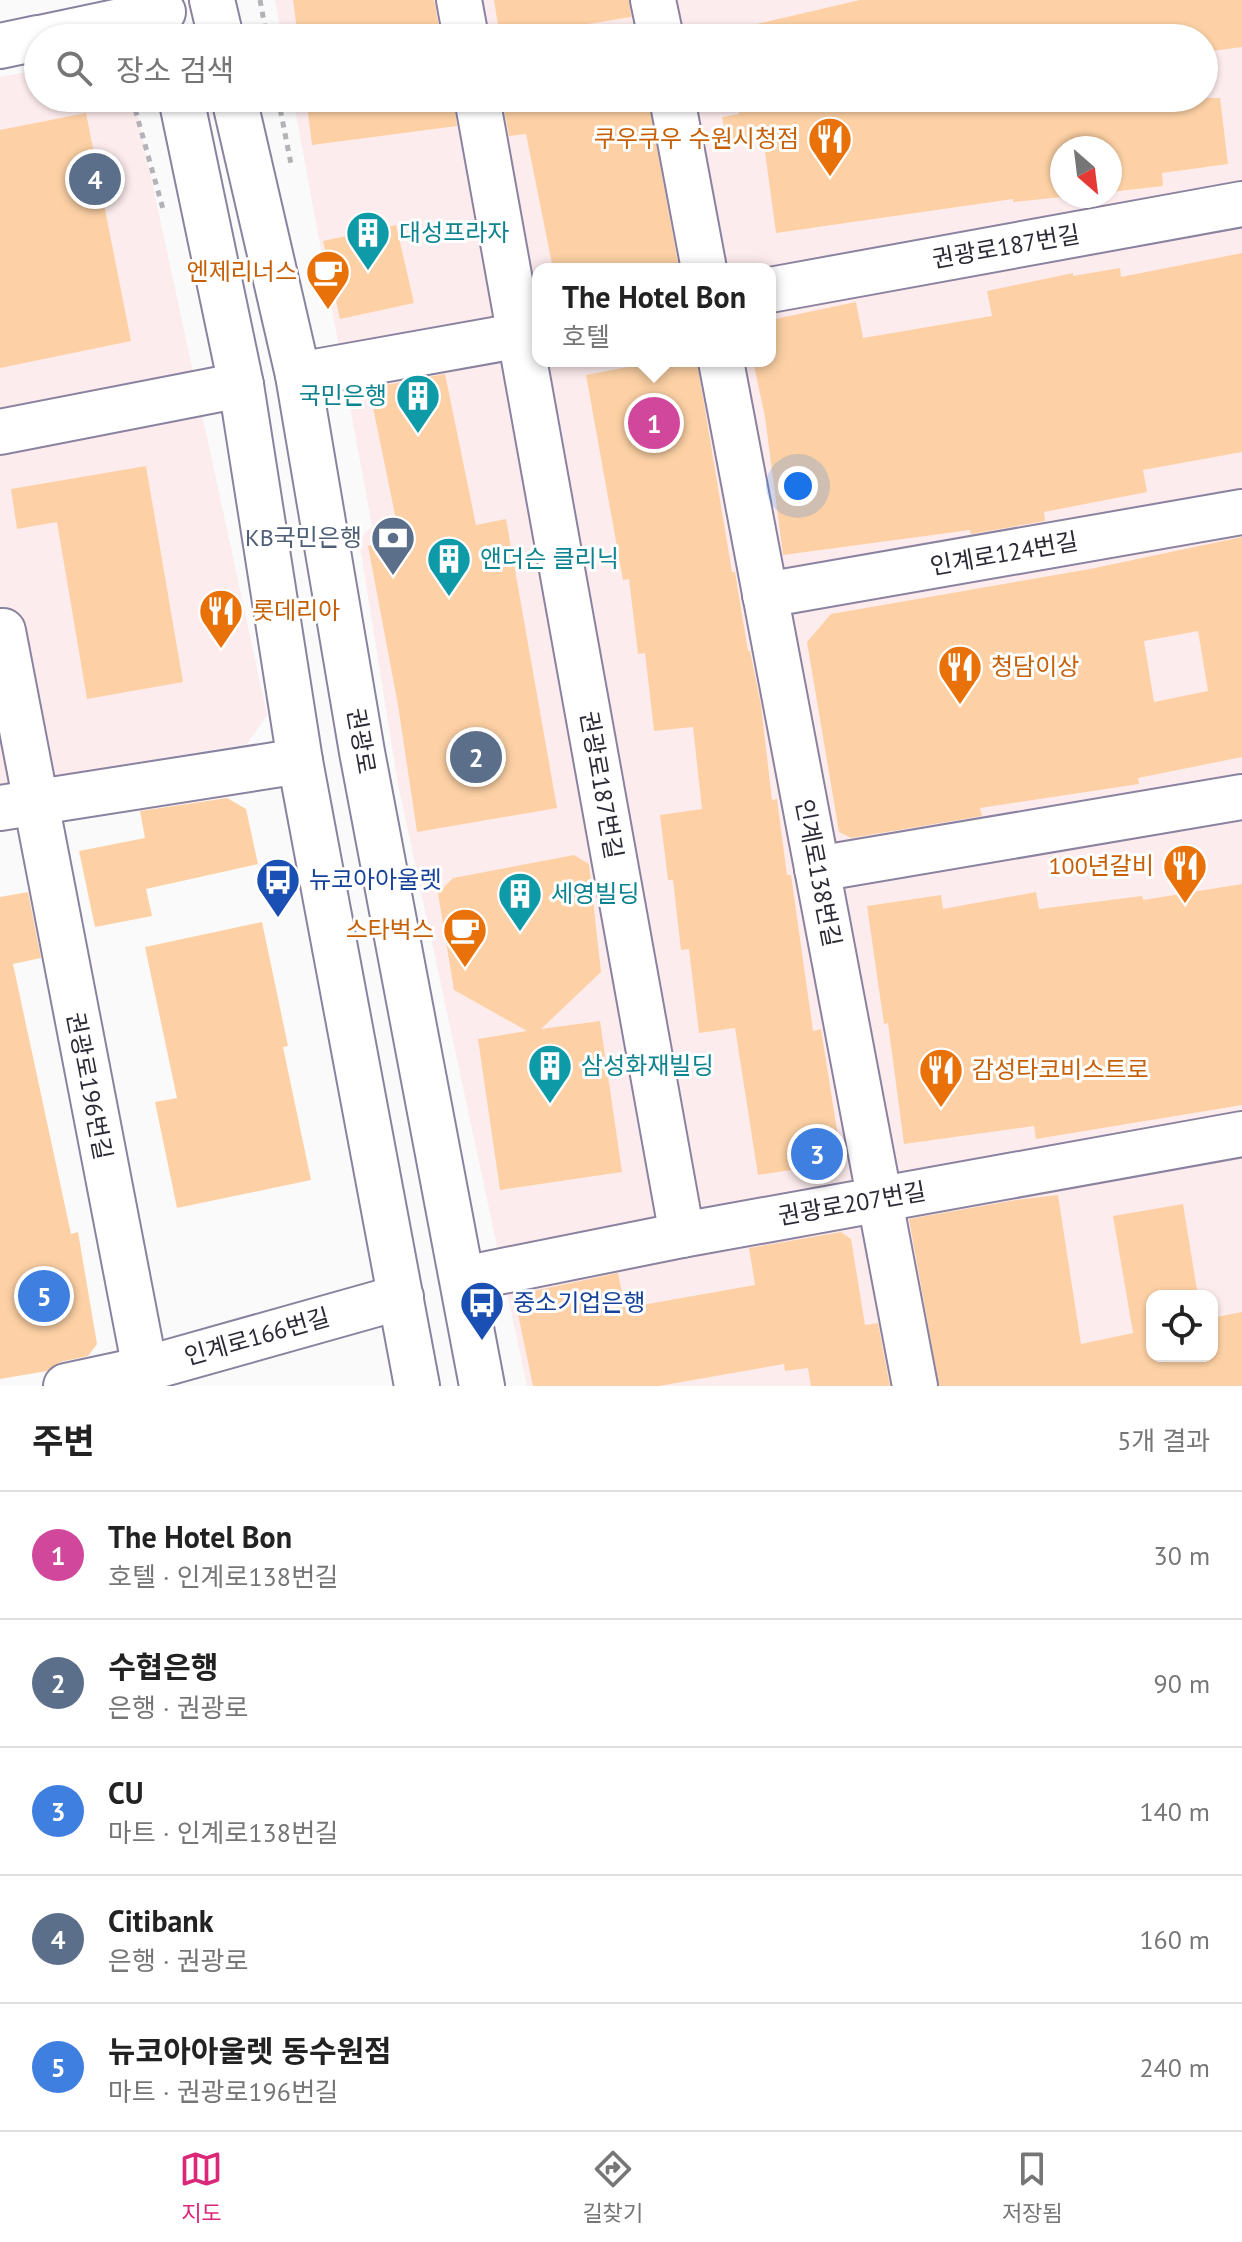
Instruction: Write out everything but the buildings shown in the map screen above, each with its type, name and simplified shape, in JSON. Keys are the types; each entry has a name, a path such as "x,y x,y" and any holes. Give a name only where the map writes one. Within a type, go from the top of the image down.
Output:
{"street":[{"path":"212,0 218,24"},
{"path":"459,0 463,24"},
{"path":"653,0 658,24"},
{"path":"122,24 164,17"},
{"path":"0,46 24,41"},
{"path":"184,112 241,385 300,761 417,1386"},
{"name":"권광로","path":"237,112 298,375 362,752 482,1386"},
{"name":"권광로187번길","path":"480,112 529,333"},
{"path":"675,112 703,263"},
{"name":"권광로187번길","path":"776,289 1242,204"},
{"path":"298,375 529,333"},
{"name":"권광로187번길","path":"535,367 682,1235"},
{"name":"인계로138번길","path":"722,367 915,1386"},
{"path":"0,432 241,385"},
{"name":"인계로124번길","path":"765,595 1242,512"},
{"path":"0,631 3,631 17,805 300,761"},
{"path":"817,869 1242,797"},
{"name":"권광로196번길","path":"17,805 145,1369"},
{"name":"권광로207번길","path":"463,1279 682,1235 1242,1134"},
{"name":"인계로166번길","path":"66,1386 145,1369 401,1297"}],"path":[{"path":"260,0 264,24"}],"shaded area":[{"path":"275,0 1242,0 1242,1386 527,1386 398,784 359,540 372,526 296,112 1218,112 1218,24 279,24"},
{"path":"24,73 24,112 137,112 267,715 247,744 0,785 0,77"}],"place":[{"name":"쿠우쿠우 수원시청점","path":"830,178"},
{"name":"Citibank","path":"95,179"},
{"name":"대성프라자","path":"368,272"},
{"name":"엔제리너스","path":"328,311"},
{"name":"The Hotel Bon","path":"654,423"},
{"name":"국민은행","path":"418,435"},
{"name":"KB국민은행","path":"393,577"},
{"name":"앤더슨 클리닉","path":"449,598"},
{"name":"롯데리아","path":"221,650"},
{"name":"청담이상","path":"960,706"},
{"name":"수협은행","path":"476,757"},
{"name":"100년갈비","path":"1185,905"},
{"name":"뉴코아아울렛","path":"278,919"},
{"name":"세영빌딩","path":"520,933"},
{"name":"스타벅스","path":"465,969"},
{"name":"삼성화재빌딩","path":"550,1105"},
{"name":"감성타코비스트로","path":"941,1109"},
{"name":"CU","path":"817,1154"},
{"name":"뉴코아아울렛 동수원점","path":"44,1296"},
{"name":"중소기업은행","path":"482,1342"}]}
